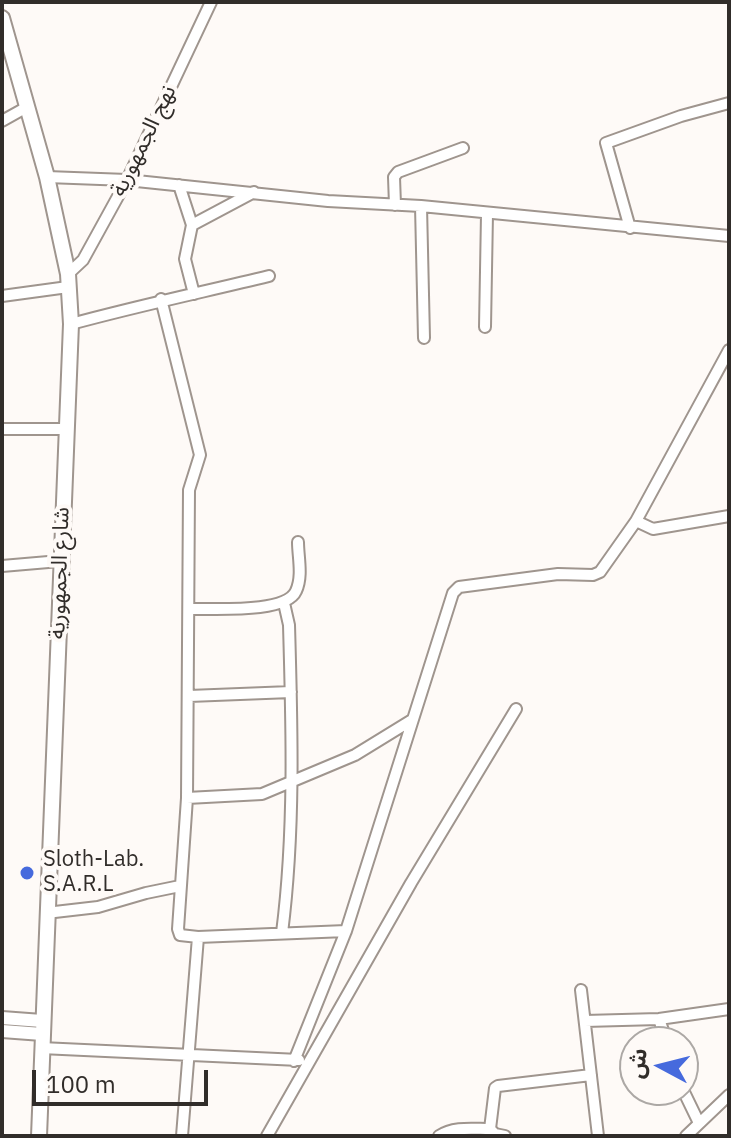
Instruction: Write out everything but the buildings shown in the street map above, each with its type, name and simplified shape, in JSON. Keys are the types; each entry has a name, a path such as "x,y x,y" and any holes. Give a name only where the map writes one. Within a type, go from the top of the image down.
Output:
{"main road":[{"name":"شارع الجمهورية","path":"2,18 47,177 68,281 71,324 39,1136"}],"street":[{"name":"نهج الجمهورية","path":"68,281 127,180 211,2"},
{"path":"630,228 605,148 608,140 729,103"},
{"path":"2,121 27,107"},
{"path":"395,205 394,177 398,172 463,148"},
{"path":"47,177 127,180 729,236"},
{"path":"179,185 192,225 185,259 194,294"},
{"path":"192,225 254,191"},
{"path":"421,206 424,338"},
{"path":"485,327 487,214"},
{"path":"71,324 161,299 269,276"},
{"path":"2,296 68,281"},
{"path":"161,299 200,455 189,490 187,798 178,929 180,935 198,937 346,931"},
{"path":"294,1061 346,931 456,589 558,574 598,574 636,521 729,350"},
{"path":"2,429 66,429"},
{"path":"636,521 653,529 729,516"},
{"path":"189,609 260,607 284,603 296,592 299,579 298,542"},
{"path":"2,566 60,561"},
{"path":"282,933 290,875 292,783 289,625 284,603"},
{"path":"189,696 291,692"},
{"path":"267,1136 411,883 516,709"},
{"path":"187,798 253,795 292,783 355,755 412,720"},
{"path":"46,913 104,906 180,886"},
{"path":"182,1136 198,937"},
{"path":"581,990 598,1136"},
{"path":"585,1021 659,1019 729,1009"},
{"path":"2,1018 42,1034"},
{"path":"659,1019 661,1026"},
{"path":"2,1031 188,1056 294,1061 311,1058"},
{"path":"490,1129 492,1097 498,1086 591,1075"},
{"path":"686,1136 729,1095"},
{"path":"691,1106 699,1123"},
{"path":"439,1136 449,1130 490,1129 495,1134 505,1136"}],"place":[{"name":"Sloth-Lab. S.A.R.L","path":"27,873"}]}
